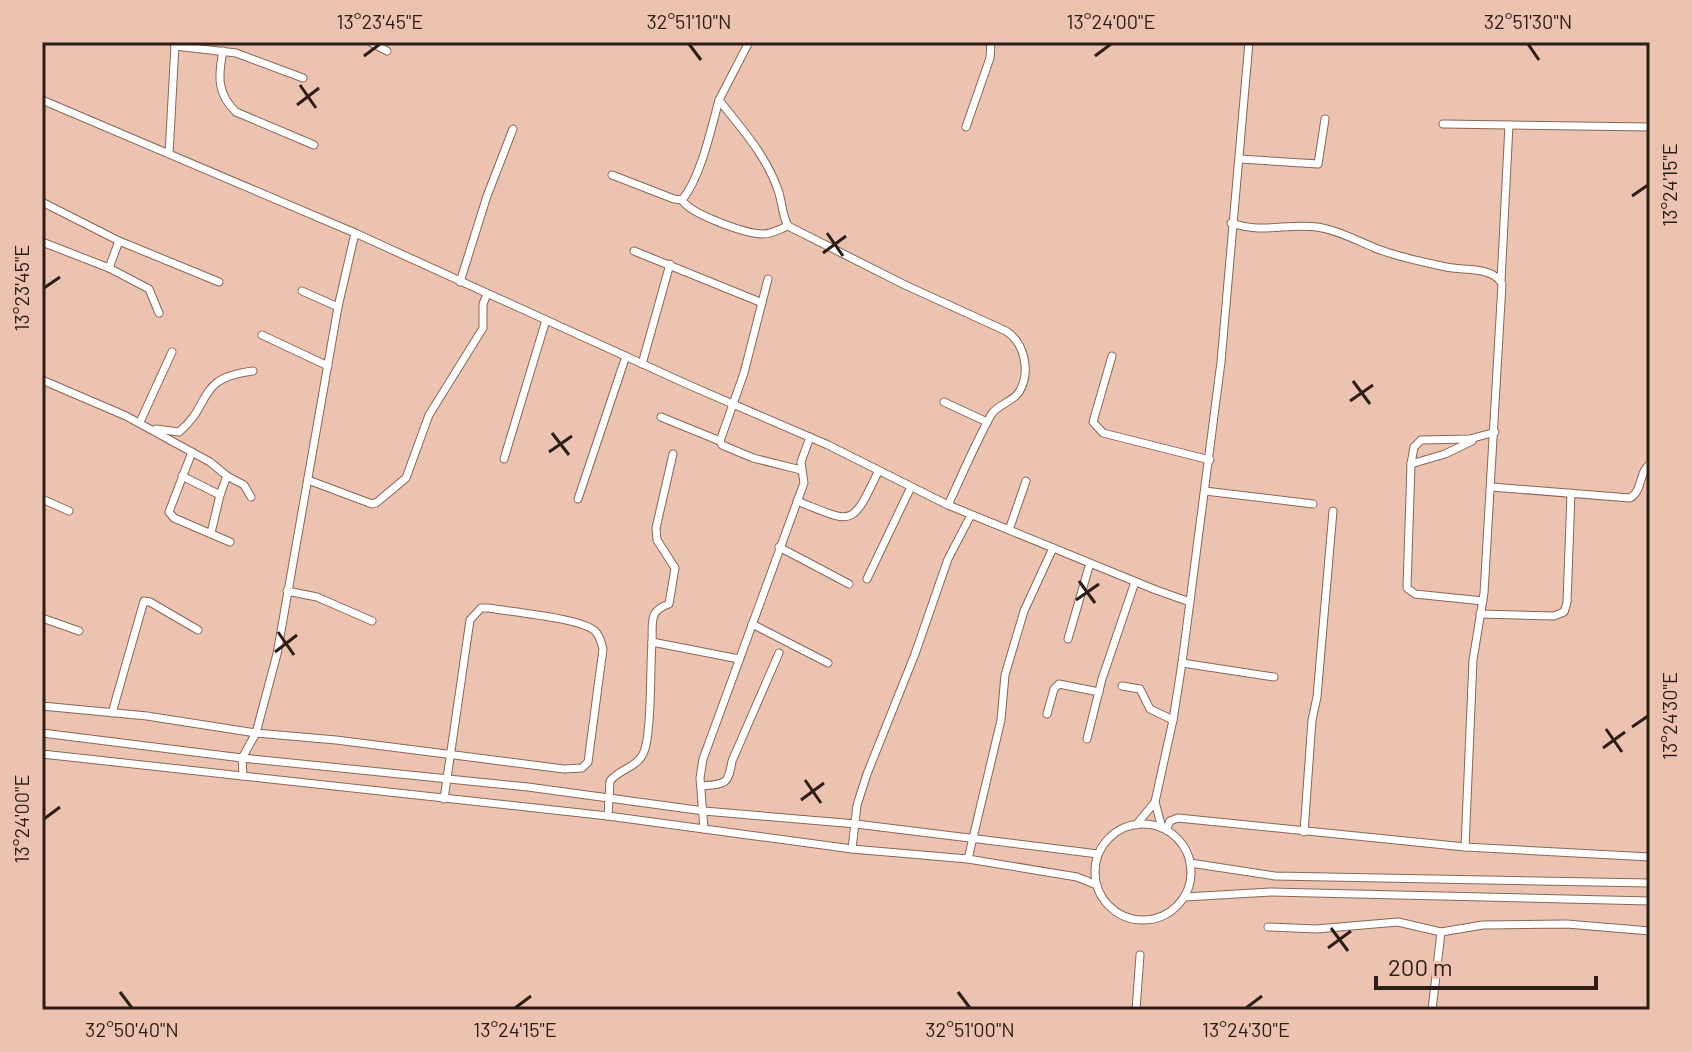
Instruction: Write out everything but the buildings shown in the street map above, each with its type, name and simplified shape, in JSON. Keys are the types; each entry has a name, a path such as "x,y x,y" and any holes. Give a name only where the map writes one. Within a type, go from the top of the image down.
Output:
{"street":[{"path":"370,42 387,51"},
{"path":"682,200 690,188 719,100 749,42"},
{"path":"966,127 990,58 991,42"},
{"path":"1136,825 1164,829 1182,844 1190,863 1191,875 1185,897 1171,912 1152,920 1127,917 1114,910 1103,899 1095,873 1098,854 1114,834 1136,825 1155,802 1173,720 1210,460 1250,43"},
{"path":"169,154 175,44 254,58 303,78"},
{"path":"223,51 219,84 231,107 236,112 314,145"},
{"path":"42,100 355,233 810,437 948,505 1190,602"},
{"path":"719,100 765,162 778,189 788,226"},
{"path":"1240,159 1318,164 1325,119"},
{"path":"1443,124 1650,127"},
{"path":"1465,847 1473,649 1483,601 1495,432 1509,125"},
{"path":"460,282 487,196 513,129"},
{"path":"612,175 682,200 692,210 754,233 771,233 788,226 1011,334 1024,355 1025,374 1018,393 993,410 948,505"},
{"path":"42,202 119,241 219,282"},
{"path":"1231,223 1262,230 1302,226 1330,230 1385,251 1449,268 1491,273 1501,281"},
{"path":"243,776 242,758 256,733 277,654 338,307 355,233"},
{"path":"109,268 119,241"},
{"path":"42,242 109,268 149,289 159,313"},
{"path":"634,251 760,302"},
{"path":"642,364 670,264"},
{"path":"720,441 734,405 768,279"},
{"path":"302,291 338,307"},
{"path":"308,480 372,504 401,484 429,415 483,328 483,304 487,294"},
{"path":"504,459 546,320"},
{"path":"262,335 328,366"},
{"path":"140,422 172,352"},
{"path":"578,499 626,356"},
{"path":"1112,356 1093,422 1096,428 1103,433 1210,460"},
{"path":"150,428 179,432 220,379 253,371"},
{"path":"42,380 140,422 210,462 244,485 251,497"},
{"path":"944,402 987,422"},
{"path":"661,417 753,458 801,470"},
{"path":"1411,464 1445,454 1477,437 1495,432"},
{"path":"704,829 703,759 804,483 801,470 804,449 810,437"},
{"path":"1477,437 1421,440 1414,447 1407,588 1415,594 1483,601"},
{"path":"192,452 169,512 174,518 230,542"},
{"path":"608,816 608,789 613,776 632,767 645,748 653,614 658,608 669,604 676,573 657,540 656,528 673,454"},
{"path":"1491,487 1630,498 1636,494 1643,471 1650,464"},
{"path":"797,501 834,517 851,516 861,508 878,472"},
{"path":"182,476 220,495"},
{"path":"211,533 227,476"},
{"path":"1009,530 1026,481"},
{"path":"867,579 911,487"},
{"path":"1205,491 1313,504"},
{"path":"1480,614 1554,616 1564,612 1567,603 1571,493"},
{"path":"42,499 69,511"},
{"path":"1304,832 1333,511"},
{"path":"852,849 857,805 867,774 915,654 948,559 971,515"},
{"path":"779,547 849,584"},
{"path":"968,859 1001,720 1005,675 1036,581 1053,548"},
{"path":"1068,639 1090,563"},
{"path":"1087,739 1135,582"},
{"path":"287,591 317,597 372,621"},
{"path":"112,713 144,601 198,630"},
{"path":"42,706 336,740 450,755 564,769 582,768 586,765 592,741 603,649 593,629 575,623 481,608 470,620 450,755 448,778 444,799"},
{"path":"42,618 79,631"},
{"path":"752,624 828,663"},
{"path":"652,642 739,659"},
{"path":"701,786 719,785 730,778 732,761 779,653"},
{"path":"1182,663 1274,677"},
{"path":"1047,714 1054,689 1059,684 1099,692"},
{"path":"1122,686 1140,689 1150,709 1173,720"},
{"path":"42,733 1098,854"},
{"path":"42,754 608,816 852,849 968,859 1077,877 1097,885"},
{"path":"1155,802 1164,829"},
{"path":"1164,829 1170,821 1178,818 1465,847 1650,857"},
{"path":"1190,863 1275,876 1650,883"},
{"path":"1185,897 1271,892 1650,901"},
{"path":"1268,927 1316,929 1398,922 1441,932 1483,925 1567,924 1650,931"},
{"path":"1432,1010 1441,932"},
{"path":"1136,1010 1140,955"}]}
